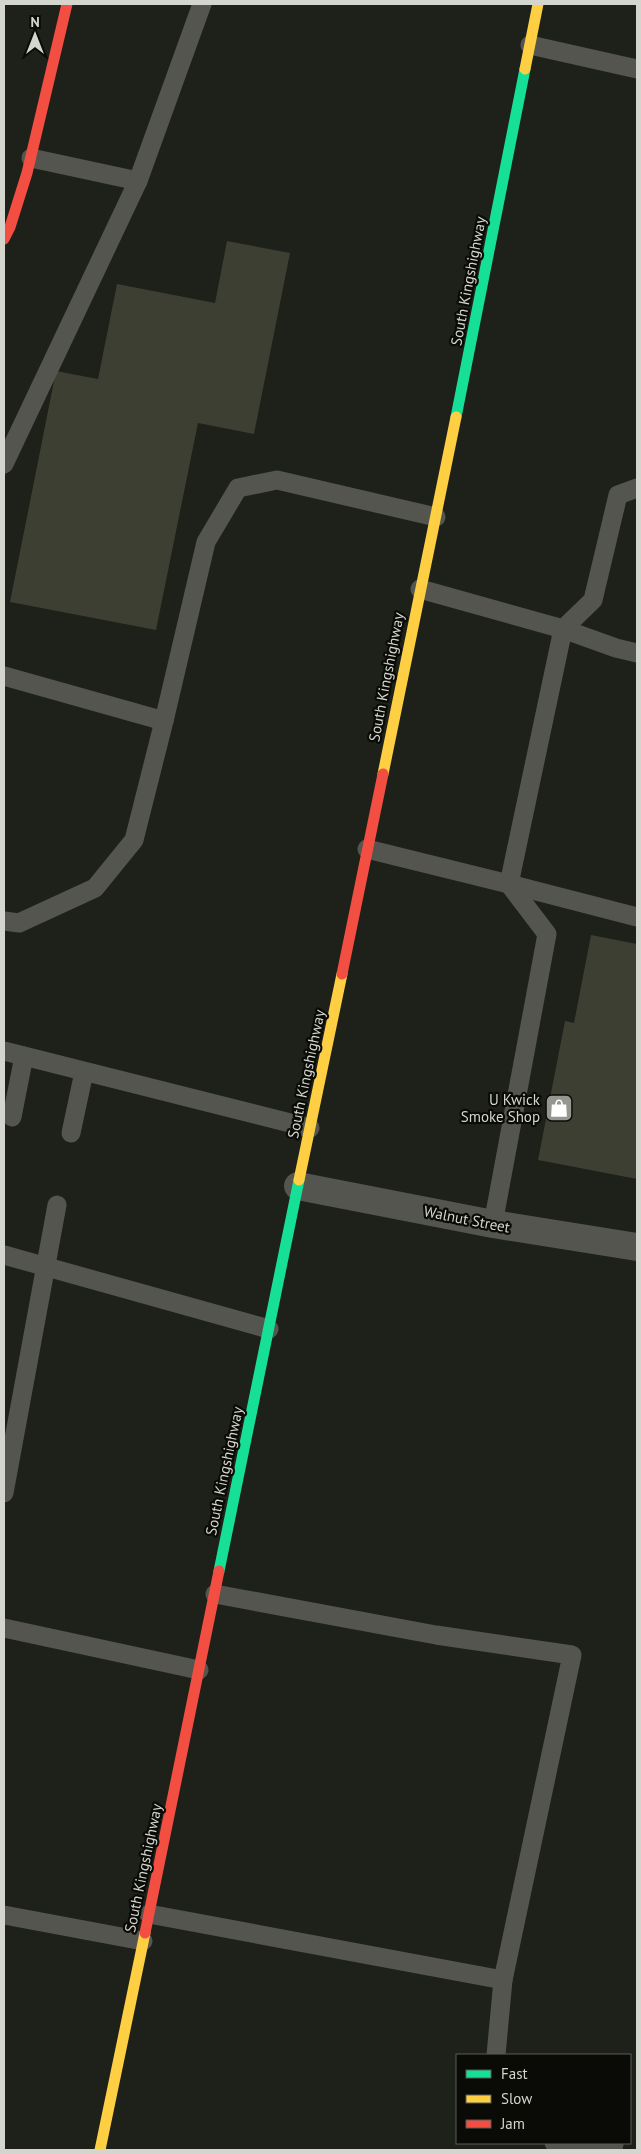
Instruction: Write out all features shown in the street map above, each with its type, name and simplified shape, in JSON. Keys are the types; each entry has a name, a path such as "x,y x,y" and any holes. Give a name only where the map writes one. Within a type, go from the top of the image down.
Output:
{"main road":[{"path":"4,239 10,226 30,158 67,4"},
{"name":"South Kingshighway","path":"100,2150 436,517 538,4"}],"street":[{"name":"Walnut Street","path":"298,1186 493,1224 637,1247"}],"lane":[{"path":"4,464 138,181 202,4"},
{"path":"530,45 637,69"},
{"path":"30,158 138,181"},
{"path":"4,920 19,923 95,888 134,840 206,542 238,488 277,480 436,517"},
{"path":"493,1224 547,934 509,884 563,629 593,600 618,495 637,488"},
{"path":"420,589 563,629 616,648 637,653"},
{"path":"616,648 637,668"},
{"path":"4,676 164,721"},
{"path":"367,850 637,917"},
{"path":"4,1051 310,1128"},
{"path":"12,1117 24,1056"},
{"path":"71,1132 84,1072"},
{"path":"4,1493 57,1205"},
{"path":"4,1255 269,1329"},
{"path":"214,1594 436,1635 572,1655 503,1980 496,2054"},
{"path":"4,1628 199,1670"},
{"path":"148,1914 503,1980"},
{"path":"4,1915 143,1941"},
{"path":"584,2144 614,2145"}],"building":[{"path":"227,241 290,253 254,434 198,423 156,630 10,602 56,371 98,379 117,284 215,303"},
{"path":"591,935 637,944 637,1179 538,1160 565,1021 574,1023"}],"traffic: fast":[{"path":"456,417 525,69"},
{"path":"219,1571 299,1180"}],"traffic: slow":[{"path":"525,69 538,4"},
{"path":"383,774 456,417"},
{"path":"299,1180 342,974"},
{"path":"100,2150 145,1933"}],"traffic: jam":[{"path":"4,239 10,227 27,173 67,4"},
{"path":"342,974 383,774"},
{"path":"145,1933 219,1571"}],"place":[{"name":"U Kwick Smoke Shop","path":"559,1108"}]}
